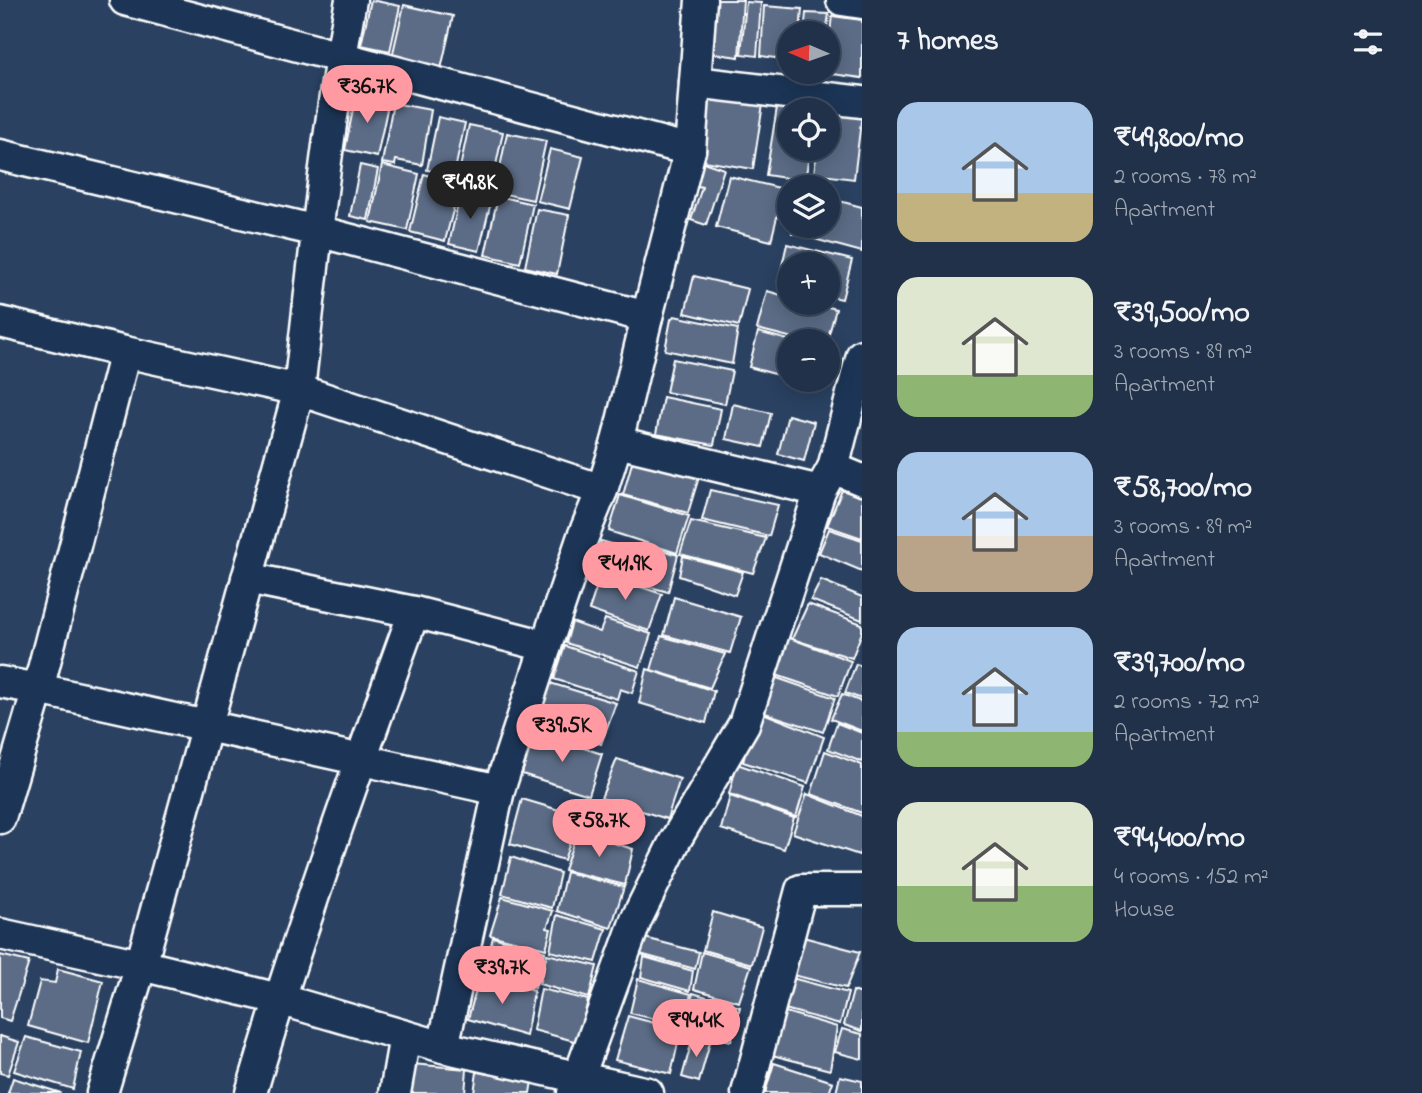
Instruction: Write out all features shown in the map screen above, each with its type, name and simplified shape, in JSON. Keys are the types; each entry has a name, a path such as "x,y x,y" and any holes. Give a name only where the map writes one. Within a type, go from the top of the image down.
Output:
{"street":[{"path":"125,0 690,150"},
{"path":"102,1093 141,965 299,390 340,57 351,0"},
{"path":"443,1047 499,790 617,442 690,150 701,0"},
{"path":"842,0 862,3"},
{"path":"695,82 862,102"},
{"path":"0,155 317,231 647,317"},
{"path":"0,323 299,390 602,490"},
{"path":"0,818 38,689 125,352"},
{"path":"576,1085 636,920 675,841 744,724 826,480 862,355"},
{"path":"617,442 826,480 862,480"},
{"path":"247,579 414,612 546,646"},
{"path":"251,1093 279,999 414,612"},
{"path":"0,682 499,790"},
{"path":"747,1093 801,890 862,890"},
{"path":"0,933 279,999 576,1085 648,1093"},
{"path":"395,1093 405,1035"}],"building":[{"path":"371,0 400,6 390,51 361,45"},
{"path":"714,0 743,0 739,57 709,53"},
{"path":"746,2 761,3 757,56 741,54"},
{"path":"404,5 453,16 441,69 392,57"},
{"path":"764,6 802,9 801,21 777,21 777,58 761,56"},
{"path":"806,13 829,14 828,21 805,21"},
{"path":"832,16 862,20 862,78 840,75 840,21 831,21"},
{"path":"356,94 389,100 377,157 345,150"},
{"path":"709,95 763,104 753,169 698,160"},
{"path":"393,103 431,110 422,165 396,160 395,165 382,163"},
{"path":"777,107 777,161 808,161 806,175 766,175"},
{"path":"840,111 862,113 854,179 840,177 840,175 814,174 816,161 840,161"},
{"path":"438,117 465,123 454,175 427,170"},
{"path":"469,125 503,132 491,189 457,182"},
{"path":"507,133 546,141 533,200 495,192"},
{"path":"550,149 583,157 570,209 537,201"},
{"path":"697,160 724,169 706,225 691,220 702,187 689,184"},
{"path":"360,165 378,169 368,220 350,216"},
{"path":"382,165 419,174 407,230 370,222"},
{"path":"424,174 460,184 445,241 410,232"},
{"path":"729,176 777,187 777,217 771,241 716,227"},
{"path":"461,191 492,198 479,251 449,244"},
{"path":"498,196 533,204 520,263 485,255"},
{"path":"840,201 862,207 862,252 810,238 840,238"},
{"path":"537,209 569,215 557,274 525,267"},
{"path":"787,244 820,252 785,252"},
{"path":"840,257 852,260 840,299"},
{"path":"694,276 748,289 739,326 685,313"},
{"path":"767,291 777,294 777,315 834,315 830,329 777,329 777,334 757,329"},
{"path":"674,316 738,329 732,364 665,350 671,319"},
{"path":"758,332 777,337 777,375 749,367"},
{"path":"673,359 732,371 725,404 666,392"},
{"path":"663,397 721,409 714,445 656,434"},
{"path":"733,404 771,413 763,447 726,439"},
{"path":"788,415 814,422 804,461 778,454"},
{"path":"633,459 699,477 688,513 623,495"},
{"path":"710,490 778,505 769,536 702,520"},
{"path":"842,490 862,497 862,538 827,526"},
{"path":"620,495 689,516 677,553 609,531"},
{"path":"691,521 766,538 753,573 680,554"},
{"path":"829,529 862,540 862,571 819,553"},
{"path":"601,541 646,554 637,583 609,574 614,556 598,551"},
{"path":"651,547 678,555 668,592 640,584"},
{"path":"683,556 743,572 735,595 679,576"},
{"path":"601,574 662,594 649,631 589,610"},
{"path":"821,580 862,597 862,620 811,600"},
{"path":"674,597 741,617 730,653 664,635"},
{"path":"808,604 862,624 862,632 852,658 792,639"},
{"path":"605,619 651,634 640,667 566,643 572,622 600,632"},
{"path":"661,636 725,654 710,688 651,670"},
{"path":"787,637 851,661 838,696 776,675"},
{"path":"565,646 639,671 632,693 620,689 617,699 554,679"},
{"path":"856,664 862,666 862,699 845,693"},
{"path":"647,669 714,691 706,723 639,703"},
{"path":"774,677 835,698 823,732 765,713"},
{"path":"550,683 616,703 601,744 536,724"},
{"path":"842,694 862,702 862,731 831,719"},
{"path":"763,713 824,737 808,783 743,762 751,733 755,734"},
{"path":"837,723 862,733 862,762 828,749"},
{"path":"534,732 602,754 589,795 522,774"},
{"path":"825,751 862,765 862,813 811,794"},
{"path":"617,759 680,779 667,819 601,798"},
{"path":"737,764 805,787 796,817 729,794"},
{"path":"807,794 862,816 862,847 859,855 793,833"},
{"path":"730,796 794,818 784,849 721,829"},
{"path":"522,799 579,816 564,860 510,844"},
{"path":"577,832 633,849 625,885 564,870"},
{"path":"511,857 560,873 552,908 502,894"},
{"path":"566,872 624,887 611,928 557,911"},
{"path":"502,897 553,911 547,928 551,929 546,949 490,935"},
{"path":"713,912 762,927 752,964 703,950"},
{"path":"557,915 606,929 596,962 550,951"},
{"path":"493,937 545,952 535,988 483,976"},
{"path":"803,937 860,952 846,988 793,975"},
{"path":"645,938 699,952 695,969 640,954"},
{"path":"702,952 751,966 739,1002 694,989"},
{"path":"547,954 597,966 589,998 539,984"},
{"path":"0,955 29,962 10,1021 0,1018"},
{"path":"644,957 693,971 690,991 641,977"},
{"path":"58,969 103,981 88,1043 28,1026 40,981 55,983"},
{"path":"480,976 534,991 526,1036 468,1019"},
{"path":"788,977 848,993 840,1024 781,1008"},
{"path":"638,979 691,994 683,1026 630,1013"},
{"path":"541,989 588,1000 578,1042 533,1030"},
{"path":"853,991 862,994 862,1031 844,1025"},
{"path":"693,993 740,1007 731,1041 685,1029"},
{"path":"782,1011 837,1027 830,1070 772,1055"},
{"path":"628,1016 681,1030 671,1074 615,1060"},
{"path":"842,1029 862,1034 862,1059 835,1052"},
{"path":"0,1036 19,1042 8,1075 0,1073"},
{"path":"26,1037 81,1052 73,1089 14,1071"},
{"path":"693,1037 710,1042 699,1082 682,1077"},
{"path":"774,1063 833,1082 829,1093 765,1093"},
{"path":"412,1064 467,1069 465,1093 412,1093"},
{"path":"477,1072 532,1081 530,1093 474,1093"},
{"path":"840,1076 862,1081 862,1093 836,1093"},
{"path":"13,1078 61,1093 8,1093"}]}
